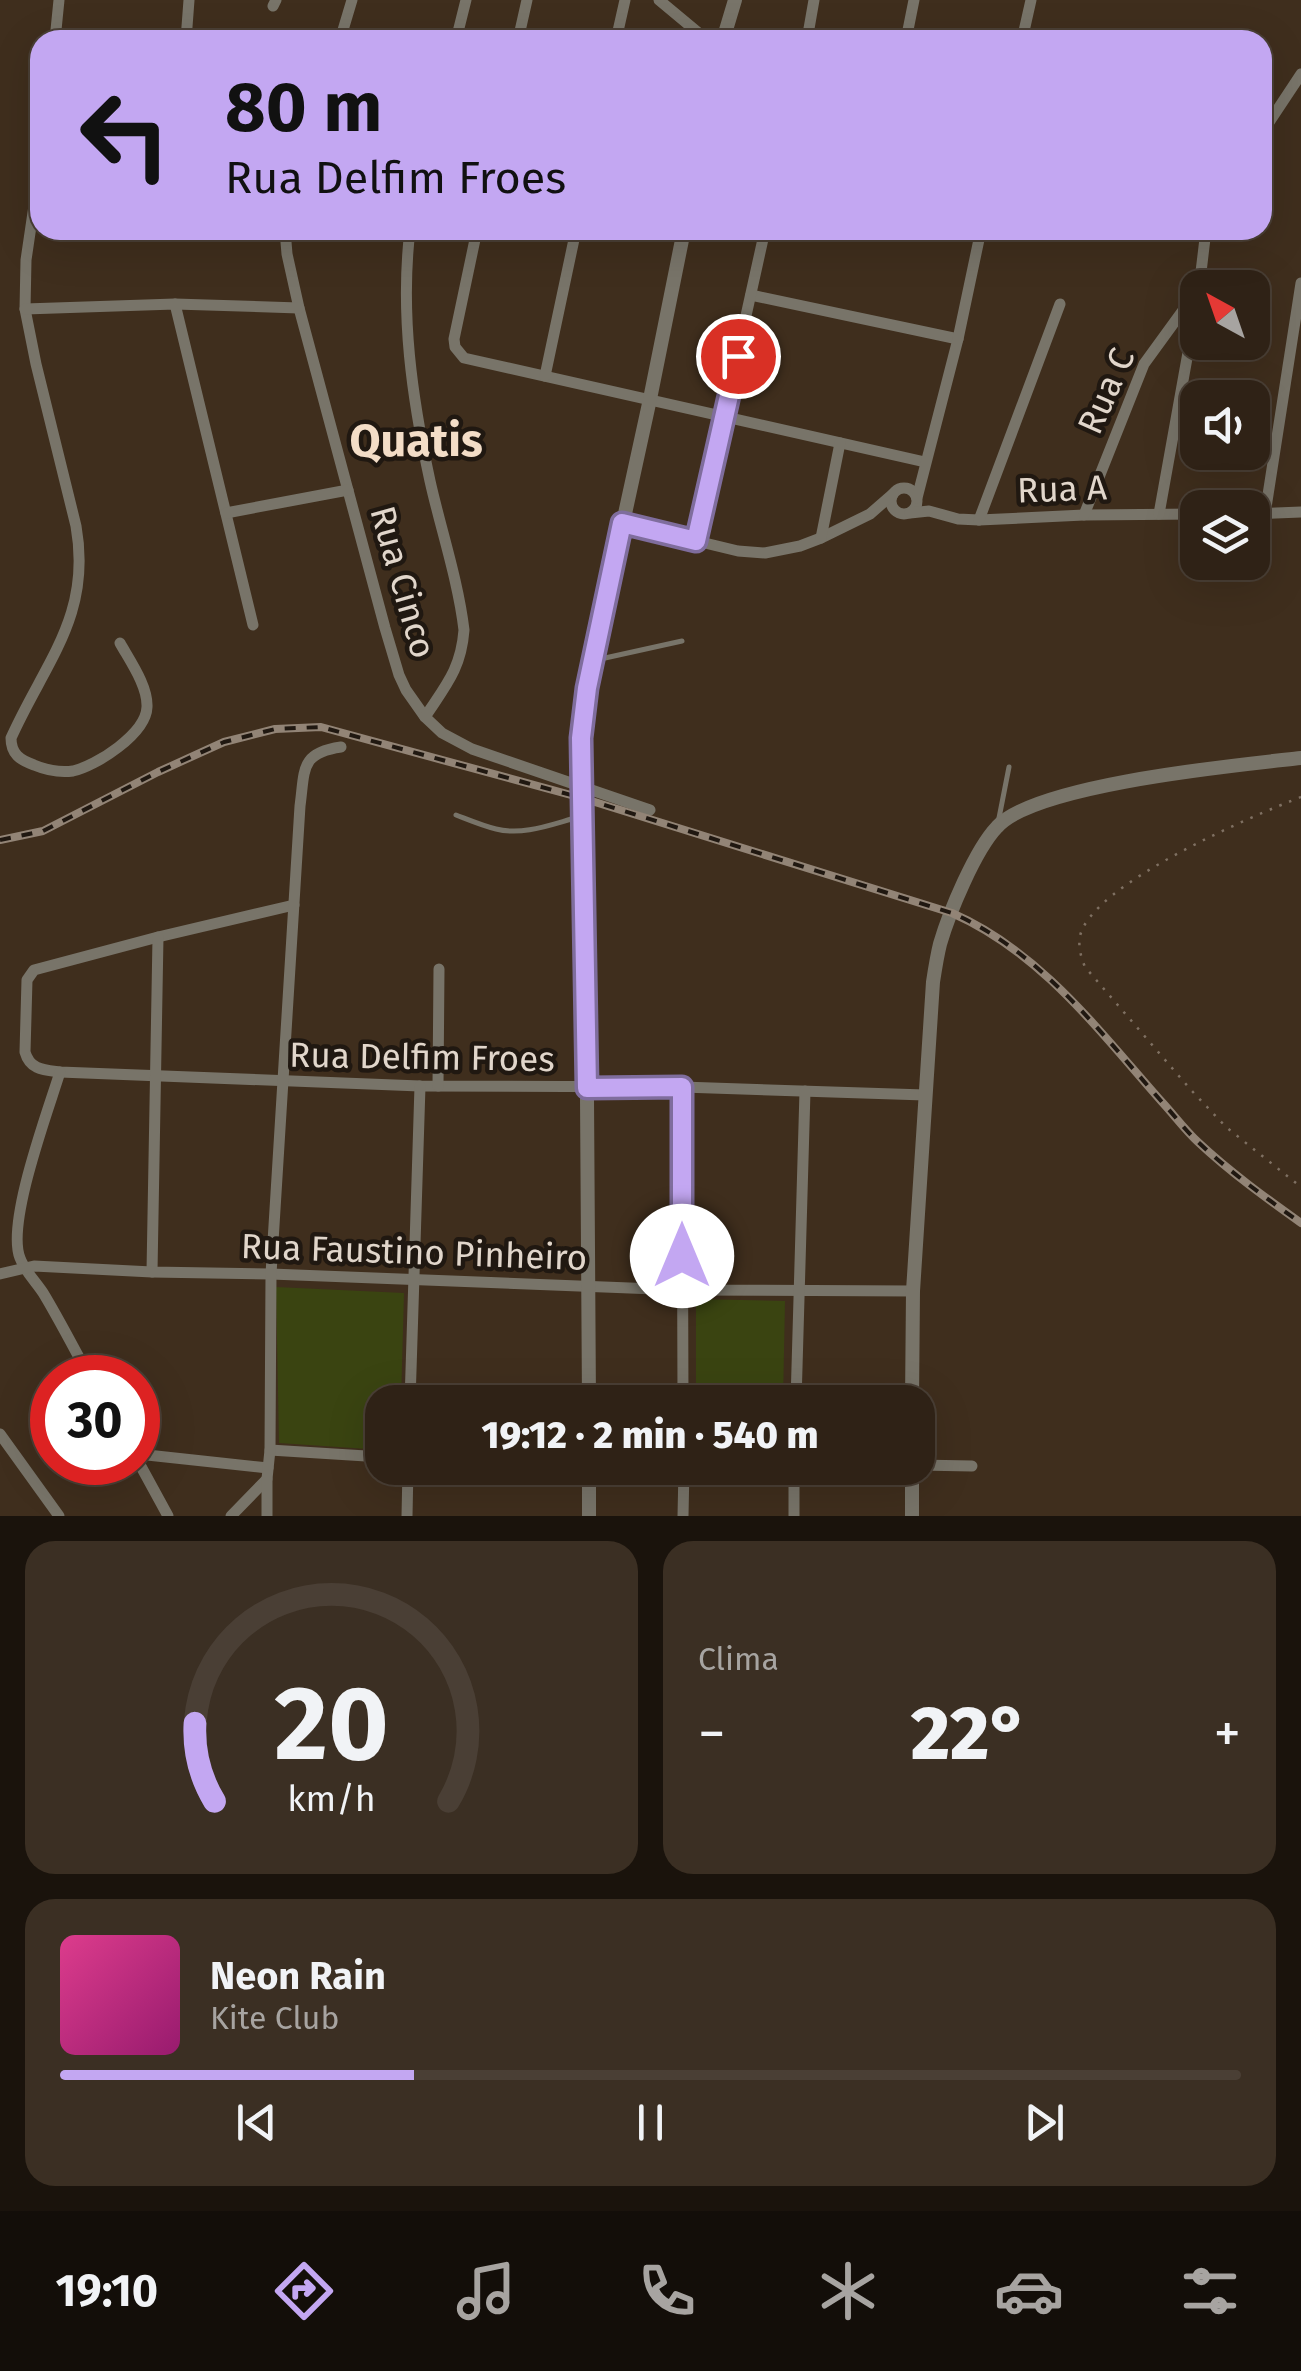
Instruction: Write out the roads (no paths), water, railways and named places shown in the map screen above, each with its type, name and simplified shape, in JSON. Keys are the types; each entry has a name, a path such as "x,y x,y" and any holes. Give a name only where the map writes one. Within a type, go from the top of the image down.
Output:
{"street":[{"path":"56,30 60,0"},
{"path":"186,30 188,0"},
{"path":"343,30 352,0"},
{"path":"458,30 466,0"},
{"path":"520,30 527,0"},
{"path":"618,30 625,0"},
{"path":"660,0 694,30"},
{"path":"726,30 736,0"},
{"path":"809,30 814,0"},
{"path":"908,30 914,0"},
{"path":"1024,30 1032,0"},
{"path":"1272,117 1301,74"},
{"path":"1288,93 1301,97"},
{"path":"30,233 25,309 80,549 77,594 68,624 12,738 15,755 48,770 68,772 87,767 134,733 146,718 148,703 120,643"},
{"name":"Rua Cinco","path":"285,240 299,308 394,660 406,690 442,733 472,750 650,810"},
{"path":"409,240 406,265 410,368 429,478 464,630 456,670 425,716"},
{"path":"475,240 454,347 472,361 924,465"},
{"path":"545,376 574,240"},
{"path":"589,1385 581,738 593,660 682,240"},
{"path":"696,541 763,240"},
{"path":"910,507 958,339 978,240"},
{"path":"1201,270 1205,240"},
{"path":"1263,490 1301,283"},
{"path":"752,295 958,339"},
{"path":"25,309 176,304 299,308"},
{"path":"176,304 253,625"},
{"path":"979,520 1060,304"},
{"name":"Rua C","path":"1084,515 1144,364 1180,316"},
{"path":"1159,514 1185,360"},
{"path":"821,538 840,443"},
{"path":"622,523 738,551 765,552 800,546 870,514 924,465"},
{"path":"226,513 348,490"},
{"path":"896,491 891,502 910,507"},
{"path":"896,491 912,491 910,507"},
{"name":"Rua A","path":"870,514 910,507 979,520 1180,514"},
{"path":"1270,513 1301,512"},
{"path":"264,1516 270,1450 270,1274 302,792 313,754 341,747"},
{"path":"912,1385 929,1020 940,944 974,862 997,826 1028,806 1051,798 1221,767 1301,758"},
{"path":"152,1272 158,937 294,905"},
{"name":"Rua Delfim Froes","path":"158,937 40,968 29,975 25,1052 29,1062 60,1072 284,1082 925,1094"},
{"path":"438,1086 439,969"},
{"path":"60,1072 20,1213 16,1242 24,1267 44,1294 77,1355"},
{"path":"410,1385 420,1086"},
{"path":"682,1087 683,1385"},
{"path":"797,1385 805,1090"},
{"name":"Rua Faustino Pinheiro","path":"0,1274 24,1267 682,1290 914,1291"},
{"path":"0,1434 59,1516"},
{"path":"270,1450 365,1455"},
{"path":"160,1461 267,1473"},
{"path":"935,1466 972,1466"},
{"path":"231,1516 267,1473"},
{"path":"152,1485 168,1516"},
{"path":"407,1516 408,1485"},
{"path":"589,1485 589,1516"},
{"path":"684,1485 684,1516"},
{"path":"794,1485 794,1516"},
{"path":"912,1516 913,1485"},
{"path":"244,1502 264,1516"}],"lane":[{"path":"593,660 682,641"},
{"path":"997,826 1009,767"},
{"path":"456,816 511,832 582,816"}],"railway":[{"path":"0,840 43,831 224,742 275,729 321,727 582,798 952,913 984,929 1014,949 1067,996 1198,1142 1301,1223"}],"district":[{"name":"Quatis","path":"416,441"}]}
